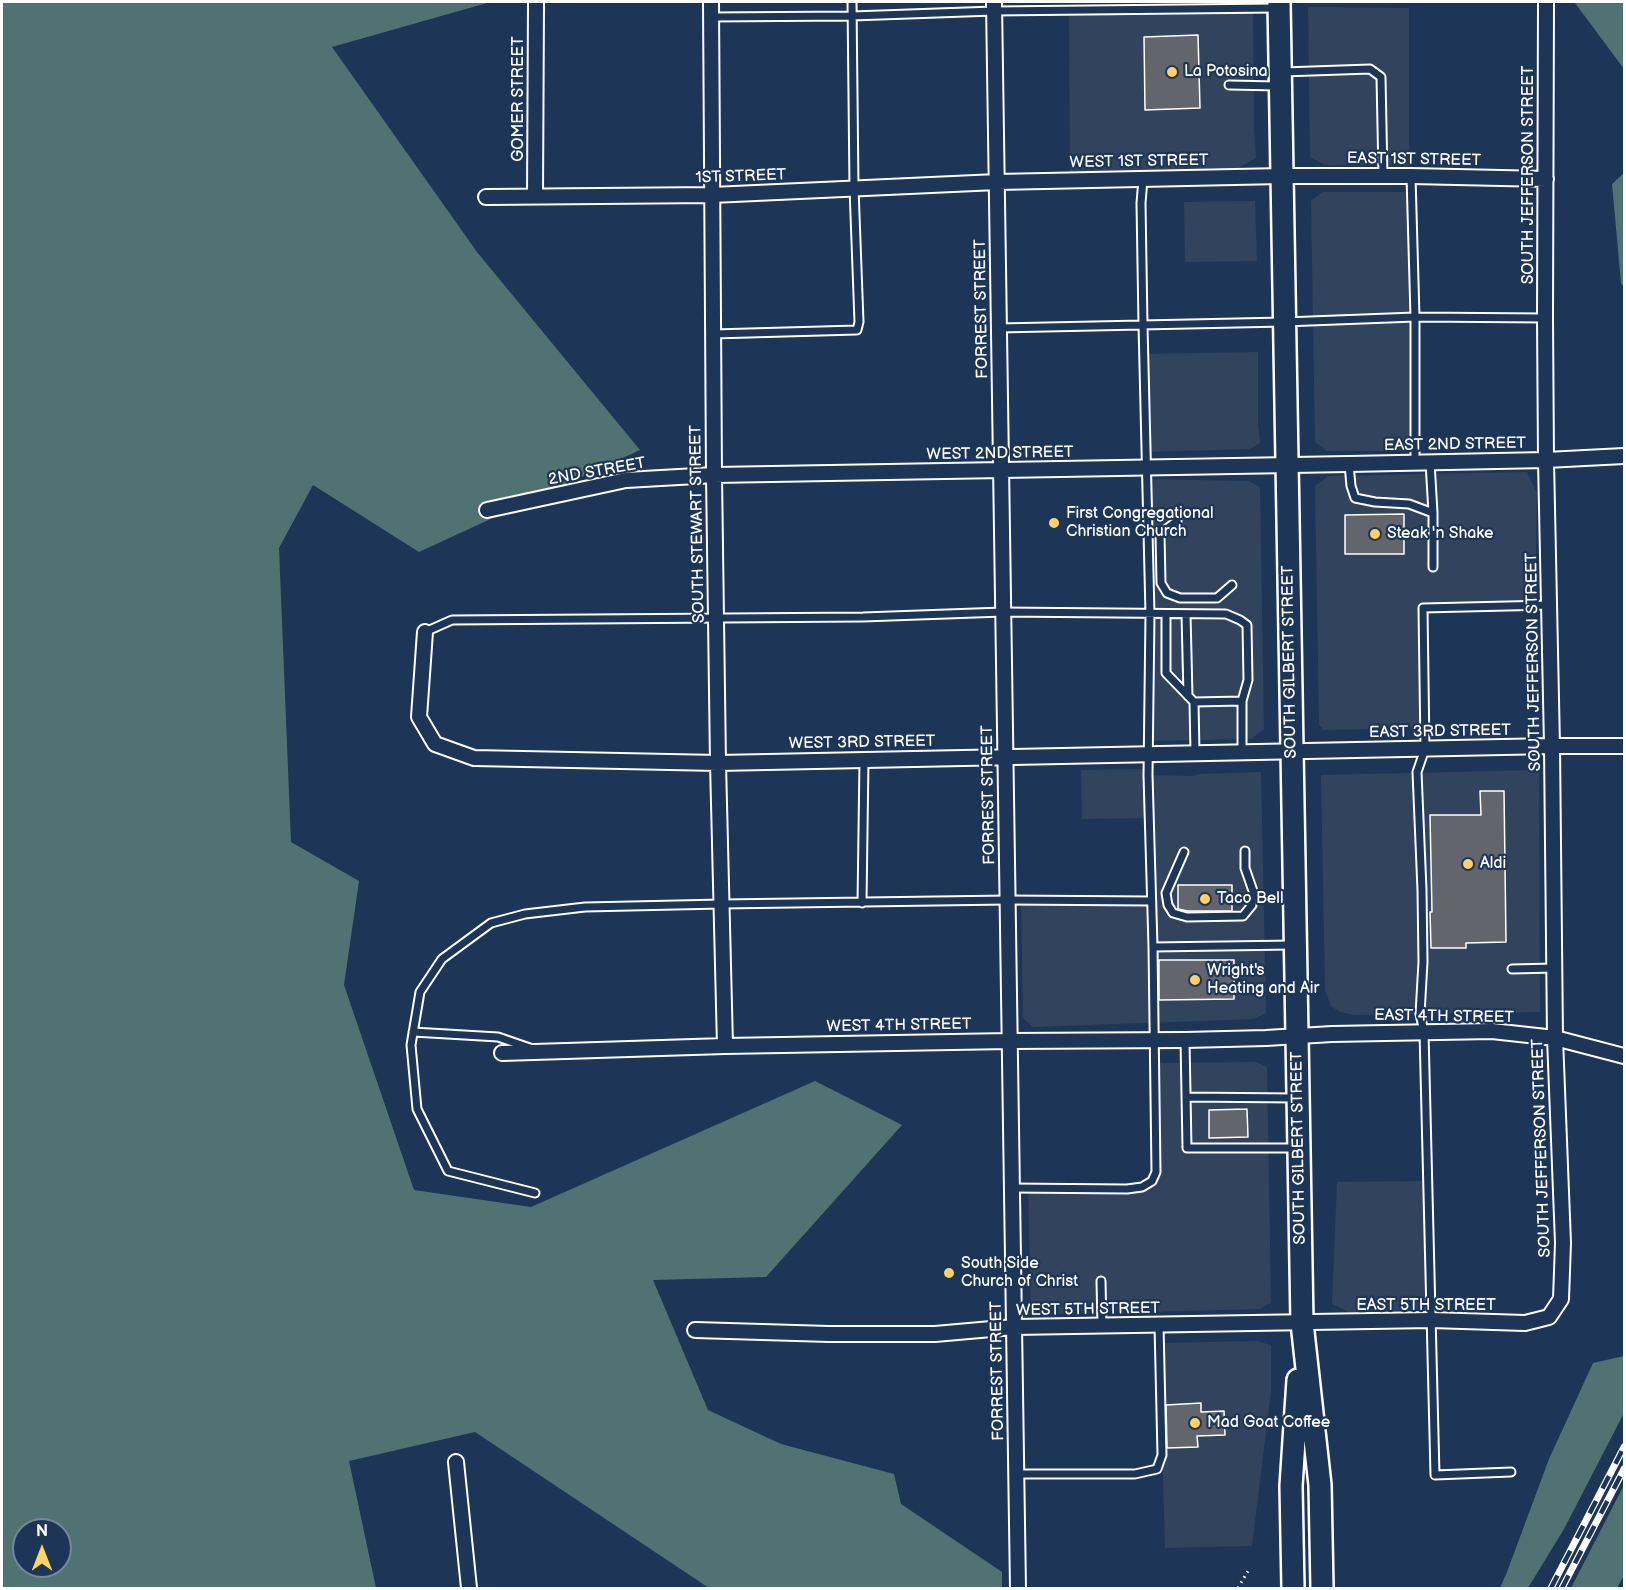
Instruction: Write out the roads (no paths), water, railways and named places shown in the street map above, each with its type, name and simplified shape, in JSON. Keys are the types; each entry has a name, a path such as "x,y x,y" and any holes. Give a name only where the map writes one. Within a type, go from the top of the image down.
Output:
{"main road":[{"name":"SOUTH GILBERT STREET","path":"1280,4 1302,1323 1291,1486 1293,1588"},
{"name":"SOUTH GILBERT STREET","path":"1302,1323 1320,1485 1322,1588"}],"street":[{"name":"GOMER STREET","path":"535,196 536,2"},
{"name":"SOUTH STEWART STREET","path":"711,2 714,475 725,1046"},
{"name":"SOUTH JEFFERSON STREET","path":"1546,2 1546,460 1555,1038 1562,1254 1561,1299 1549,1317"},
{"name":"FORREST STREET","path":"994,6 1018,1588"},
{"name":"EAST 1ST STREET","path":"1282,176 1546,179"},
{"name":"WEST 1ST STREET","path":"997,182 1282,176"},
{"name":"1ST STREET","path":"486,197 712,195 997,182"},
{"name":"EAST 2ND STREET","path":"1287,465 1546,460 1624,456"},
{"name":"WEST 2ND STREET","path":"714,475 1287,465"},
{"name":"2ND STREET","path":"487,510 626,480 714,475"},
{"name":"WEST 3RD STREET","path":"425,632 419,717 435,744 474,758 718,763 1292,752"},
{"name":"EAST 3RD STREET","path":"1292,752 1624,746"},
{"name":"EAST 4TH STREET","path":"1297,1036 1492,1031 1555,1038 1624,1056"},
{"name":"WEST 4TH STREET","path":"502,1053 725,1046 1185,1040 1297,1036"},
{"name":"EAST 5TH STREET","path":"1302,1323 1431,1320 1525,1323 1549,1317"},
{"name":"WEST 5TH STREET","path":"695,1330 935,1334 1014,1327 1302,1323"},
{"path":"456,1462 469,1588"}],"lane":[{"path":"713,334 857,330 859,322 854,188 852,2"},
{"path":"711,16 852,16 994,6 1280,4"},
{"path":"1229,85 1370,69 1381,77 1383,176"},
{"path":"1411,176 1415,317 1415,462"},
{"path":"1011,1188 1127,1189 1142,1187 1152,1181 1156,1172 1148,775 1150,614 1141,203 1143,179"},
{"path":"998,328 1415,317 1545,318"},
{"path":"1430,462 1433,567"},
{"path":"1349,464 1351,486 1355,498 1409,504 1433,513"},
{"path":"1177,521 1160,534 1161,584 1167,593 1180,598 1217,598 1232,585"},
{"path":"1511,1472 1435,1474 1424,1032 1420,1014 1423,939 1417,772 1425,749 1423,608 1550,605"},
{"path":"425,632 452,620 863,617 1003,612 1226,614 1247,625 1248,680 1242,701 1242,752"},
{"path":"1166,614 1167,673 1194,702 1195,753"},
{"path":"1186,614 1188,696"},
{"path":"1194,702 1242,701"},
{"path":"862,903 864,760"},
{"path":"1184,852 1167,893 1168,905 1173,913 1187,917 1243,916 1252,905 1253,891 1245,868 1245,851"},
{"path":"535,1193 448,1172 417,1109 411,1045 420,992 442,959 490,923 525,914 585,907 722,903 1151,901"},
{"path":"1153,947 1296,945"},
{"path":"1512,969 1554,968"},
{"path":"413,1032 498,1037 541,1051"},
{"path":"1185,1040 1187,1148 1299,1148"},
{"path":"1187,1097 1298,1098"},
{"path":"1101,1281 1102,1326"},
{"path":"1016,1474 1135,1474 1157,1469 1162,1455 1159,1325"}],"railway":[{"path":"1551,1588 1624,1447"},
{"path":"1562,1588 1624,1469"}],"place":[{"name":"La Potosina","path":"1172,72"},
{"name":"First Congregational Christian Church","path":"1054,523"},
{"name":"Steak 'n Shake","path":"1375,534"},
{"name":"Aldi","path":"1468,864"},
{"name":"Taco Bell","path":"1205,899"},
{"name":"Wright's Heating and Air","path":"1195,980"},
{"name":"South Side Church of Christ","path":"949,1273"},
{"name":"Mad Goat Coffee","path":"1195,1423"}]}
